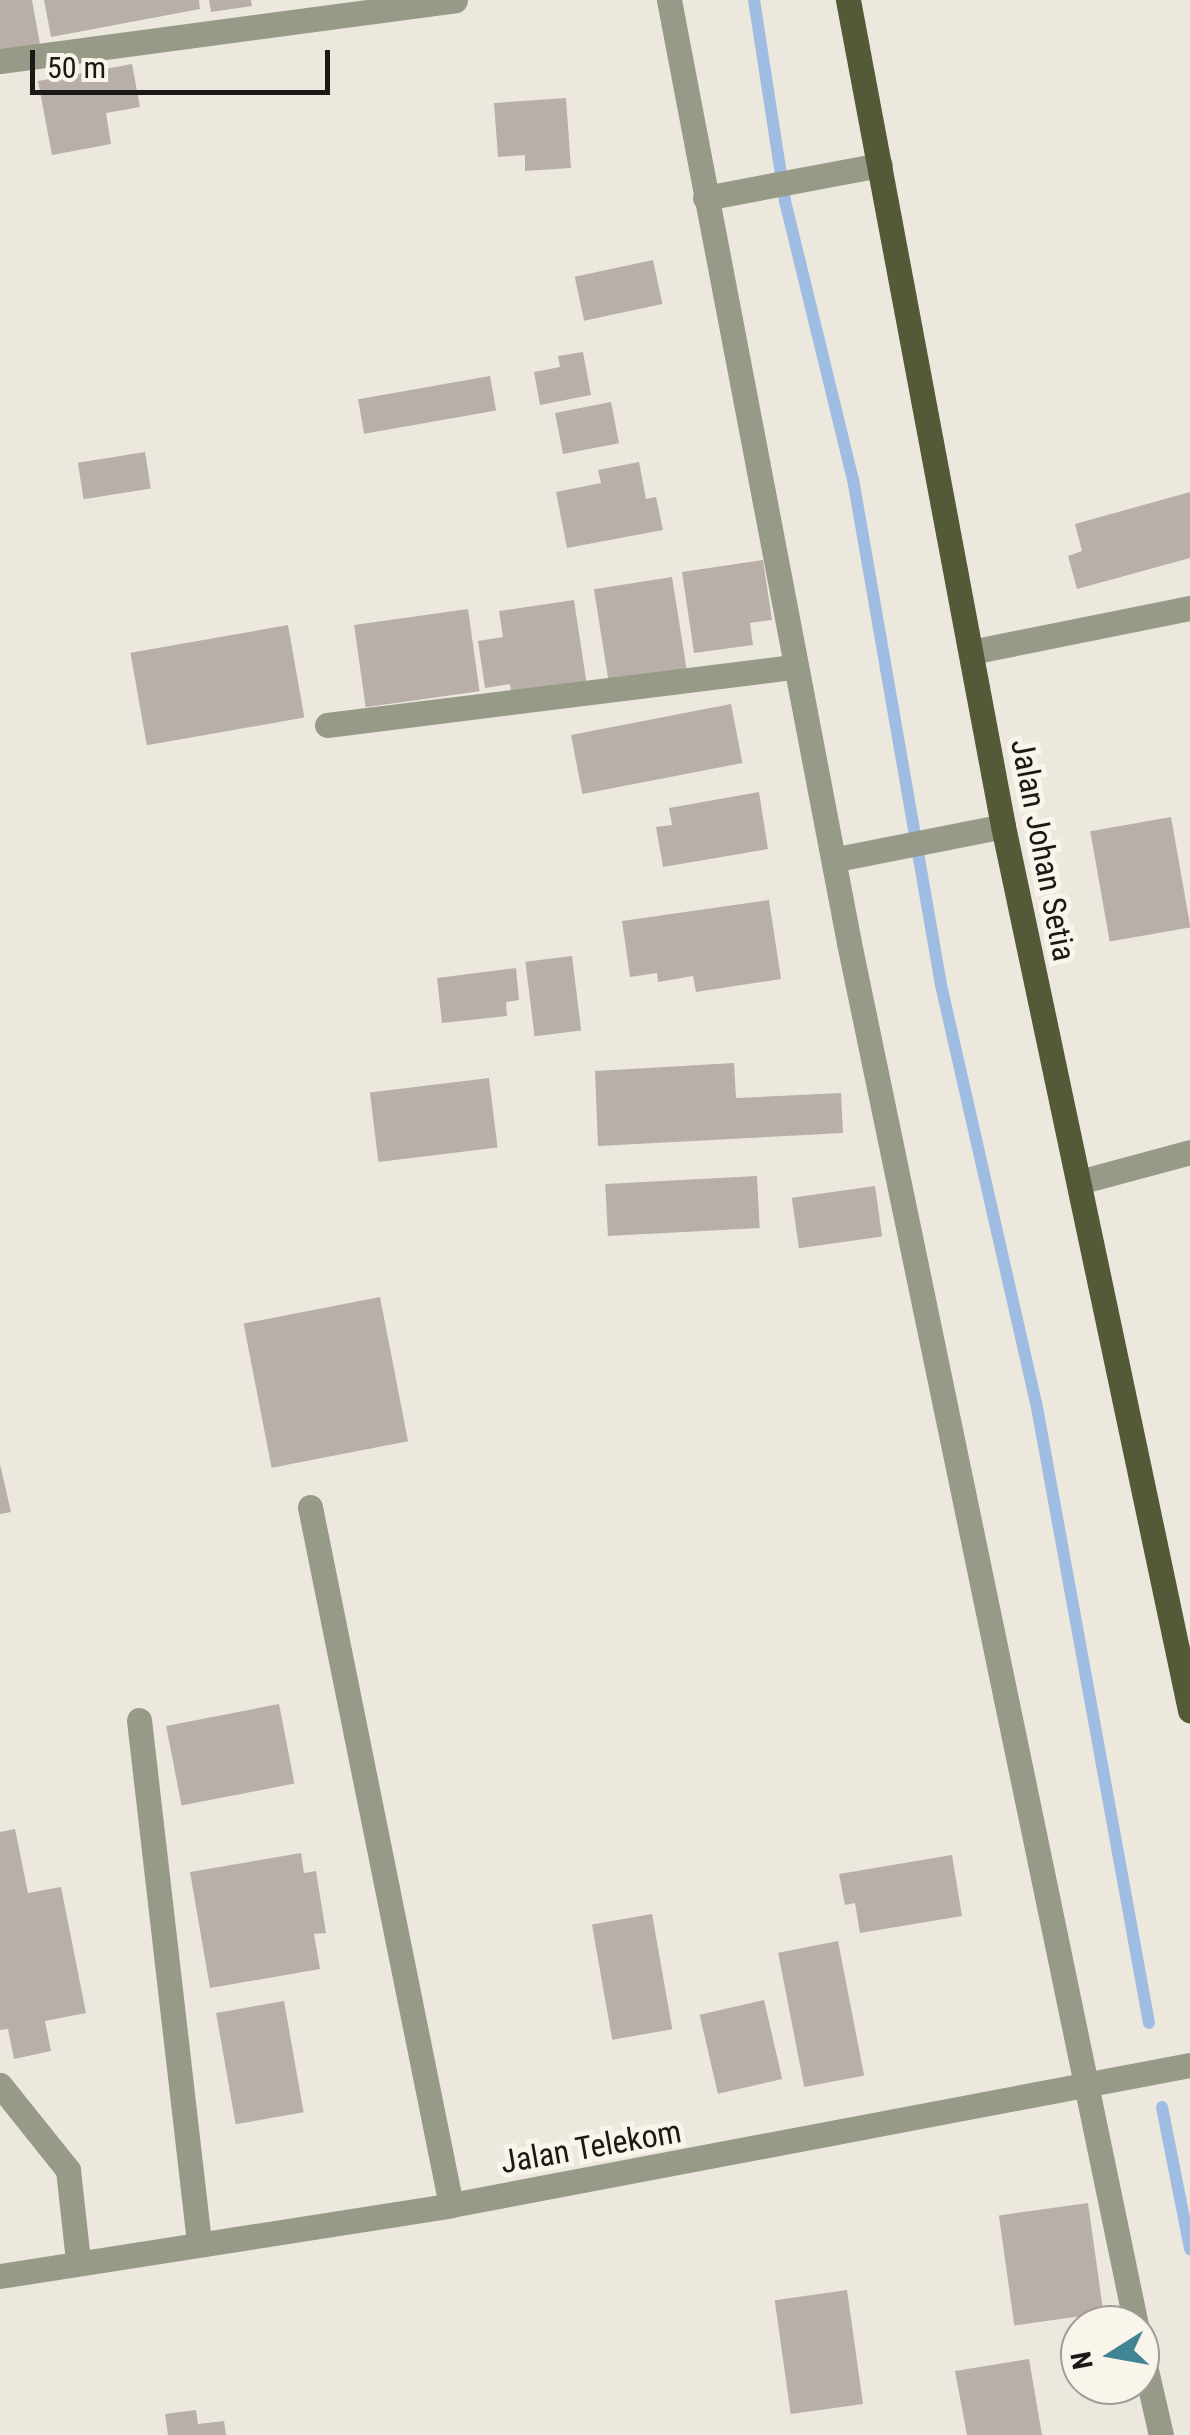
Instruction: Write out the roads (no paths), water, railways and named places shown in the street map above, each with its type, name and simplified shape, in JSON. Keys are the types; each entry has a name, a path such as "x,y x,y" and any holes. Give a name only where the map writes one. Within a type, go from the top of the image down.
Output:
{"main road":[{"name":"Jalan Johan Setia","path":"848,0 1002,826 1190,1710"}],"street":[{"path":"0,61 455,0"},
{"path":"669,0 794,667 837,859 1082,2089 1131,2305"},
{"path":"705,198 880,166"},
{"path":"972,652 1190,608"},
{"path":"327,725 794,667"},
{"path":"837,859 1002,826"},
{"path":"1079,1182 1190,1152"},
{"path":"310,1507 451,2205"},
{"path":"139,1720 198,2242"},
{"name":"Jalan Telekom","path":"0,2276 78,2260 451,2205 1082,2089 1190,2065"},
{"path":"0,2085 68,2170 78,2260"},
{"path":"1154,2405 1161,2435"}],"waterway":[{"path":"754,0 785,201 853,479 941,985 1036,1402 1149,2023"},
{"path":"1162,2107 1190,2249"}]}
